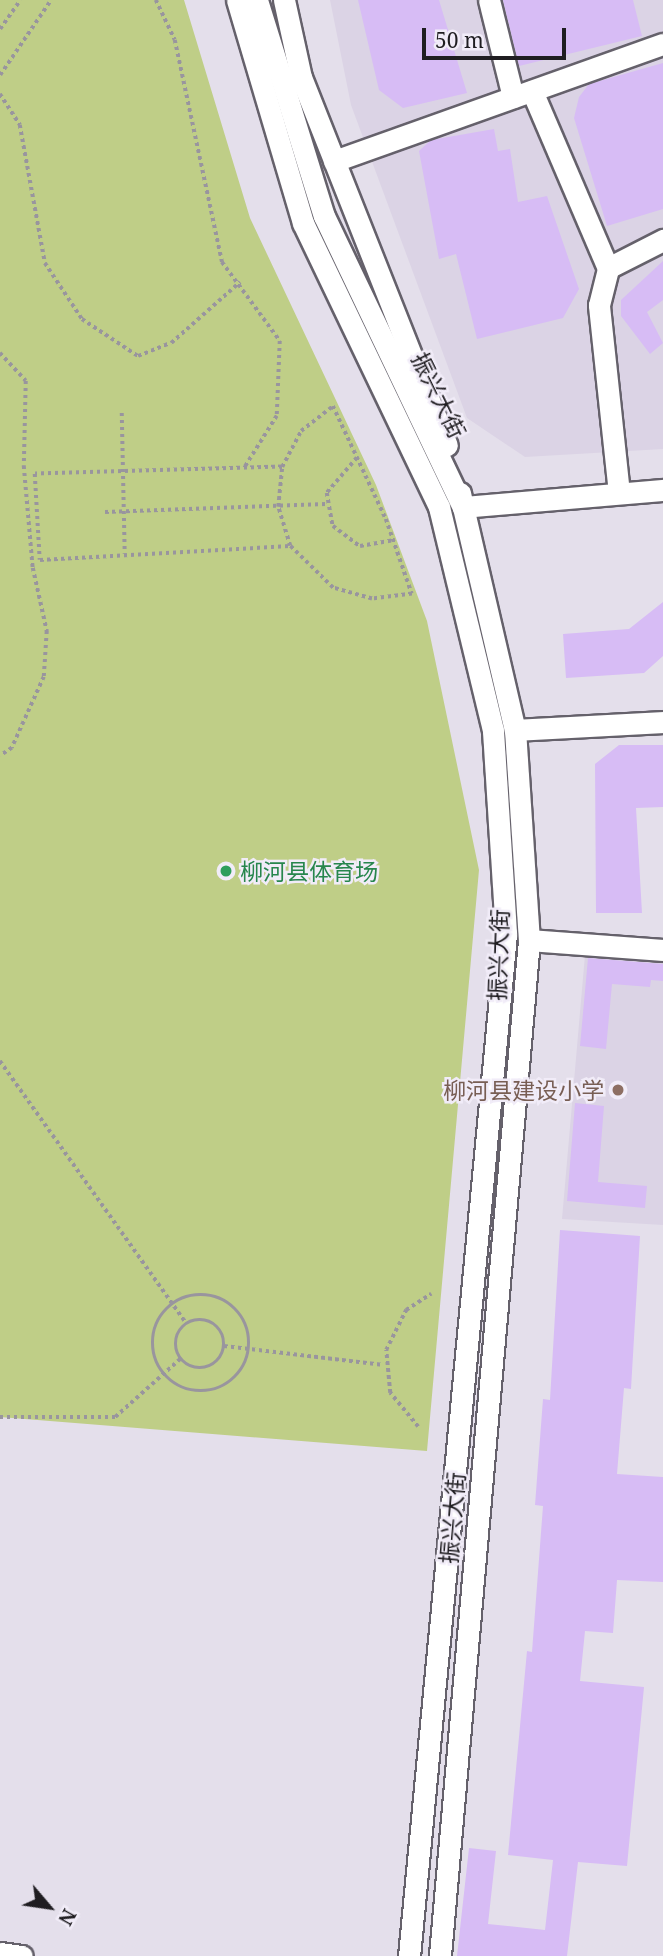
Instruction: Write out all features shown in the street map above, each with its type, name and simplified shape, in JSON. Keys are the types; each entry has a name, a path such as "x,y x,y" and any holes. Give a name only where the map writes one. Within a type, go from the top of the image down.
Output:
{"street":[{"name":"振兴大街","path":"237,0 303,223 439,507 494,731 506,934 409,1956"},
{"name":"振兴大街","path":"257,0 324,216 463,507 515,730 528,940 440,1956"},
{"path":"284,0 301,77 425,382 463,507 663,490"},
{"path":"489,0 522,94 608,268 599,305 619,493"},
{"path":"334,161 663,44"},
{"path":"608,268 663,240"},
{"path":"515,730 663,722"},
{"path":"528,940 663,950"},
{"path":"0,1953 22,1956"}],"path":[{"path":"0,29 19,0"},
{"path":"0,75 51,0"},
{"path":"156,0 175,40 222,262 240,282 280,341 283,381 277,416 244,468"},
{"path":"0,94 20,125 45,263 82,319 138,356 172,343 240,282"},
{"path":"0,353 26,381 25,478 47,631 44,677 12,748 0,756"},
{"path":"333,406 357,458 394,540 412,594 392,598 333,588 290,546 278,507 282,467 301,431 333,406"},
{"path":"122,413 125,555"},
{"path":"357,458 332,482 326,504 333,526 349,542 372,547 394,540"},
{"path":"282,467 34,474 40,560 290,546"},
{"path":"106,512 326,504"},
{"path":"0,1062 186,1323"},
{"path":"418,1427 397,1406 384,1365 397,1322 431,1294"},
{"path":"192,1295 222,1299 243,1319 249,1349 233,1379 210,1391 184,1389 163,1374 154,1332 172,1305 192,1295"},
{"path":"186,1323 212,1322 224,1346"},
{"path":"180,1359 175,1339 186,1323"},
{"path":"224,1346 384,1365"},
{"path":"180,1359 206,1367 224,1346"},
{"path":"0,1417 115,1417 180,1359"}],"shaded area":[{"path":"330,0 663,0 663,449 525,457 467,418 351,105"},
{"name":"柳河县建设小学","path":"585,955 663,961 663,1225 562,1219"}],"green space":[{"path":"0,0 184,0 250,218 376,485 427,621 479,870 427,1451 0,1417"}],"building":[{"path":"358,0 439,0 467,93 403,108 379,90"},
{"path":"503,0 633,0 642,36 519,66"},
{"path":"663,63 663,209 607,226 574,118 579,97 589,84"},
{"path":"494,129 498,151 510,149 518,202 547,196 579,289 563,318 477,339 456,254 439,259 419,151 431,140"},
{"path":"663,261 663,300 647,312 663,343 650,354 621,316 621,300"},
{"path":"663,602 663,656 644,673 566,678 563,634 629,629"},
{"path":"619,745 663,745 663,807 636,808 642,913 596,913 595,764"},
{"path":"588,958 663,964 663,981 651,980 650,987 612,984 606,1049 580,1046"},
{"path":"575,1103 604,1106 598,1182 647,1186 645,1208 567,1201"},
{"path":"560,1230 640,1236 631,1389 624,1388 617,1474 663,1477 663,1582 617,1580 613,1633 585,1631 580,1681 644,1687 627,1866 578,1862 567,1956 457,1956 469,1848 496,1851 488,1924 545,1930 553,1860 508,1855 527,1651 532,1652 543,1506 535,1505 543,1399 550,1400"}],"place":[{"name":"柳河县体育场","path":"226,871"},
{"name":"柳河县建设小学","path":"618,1090"}]}
